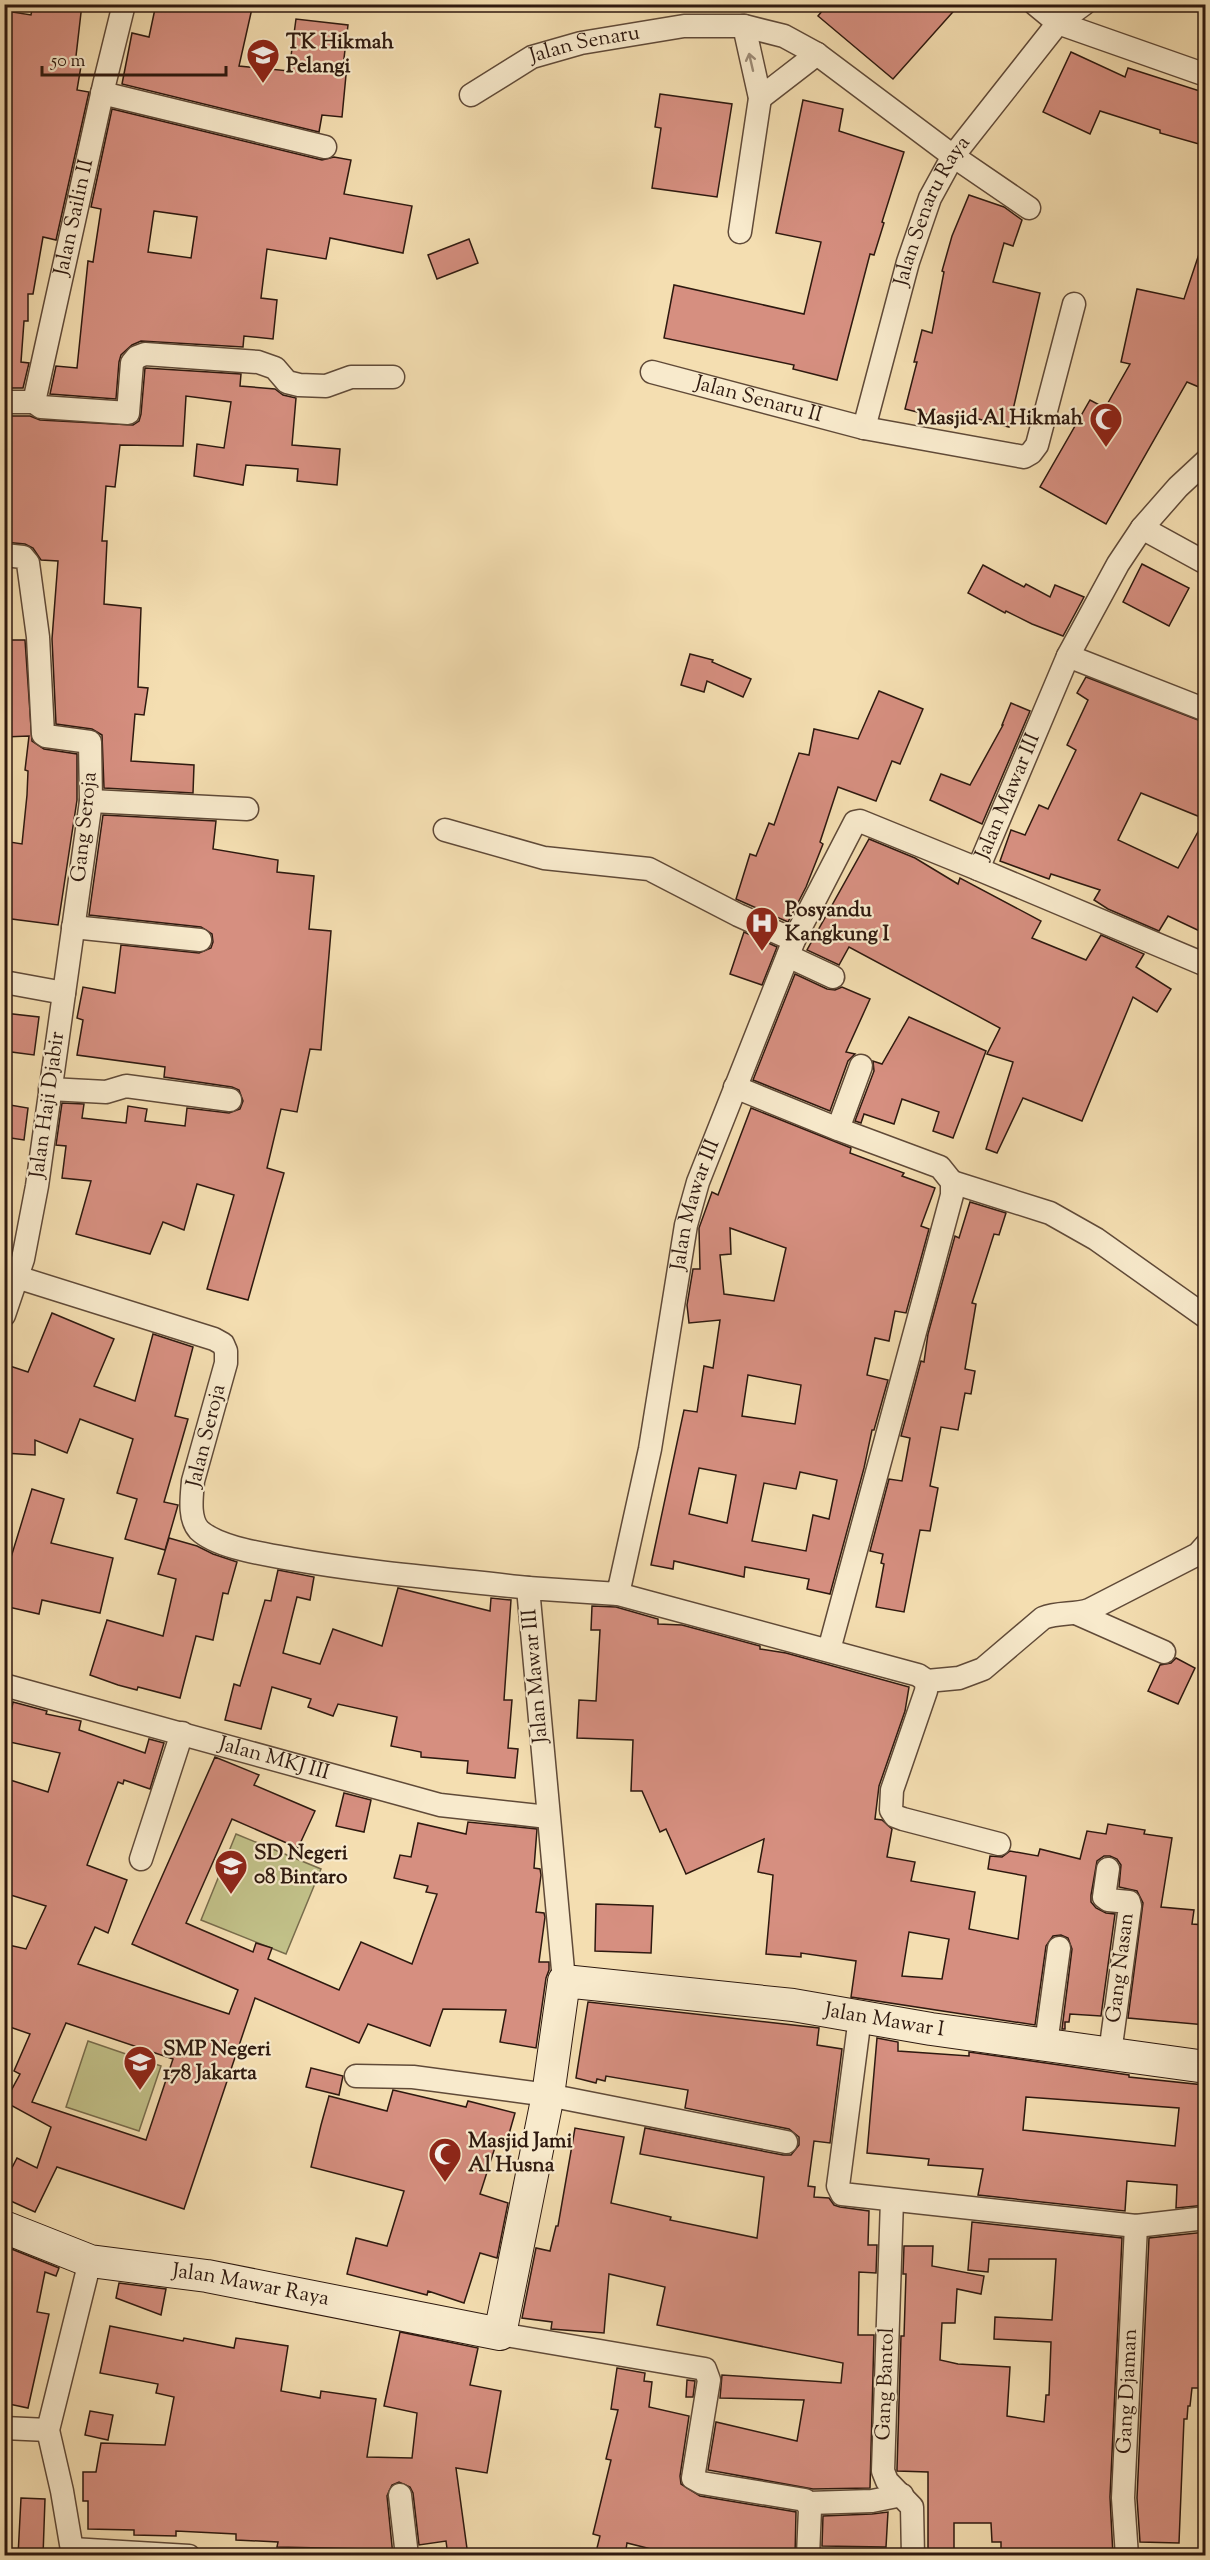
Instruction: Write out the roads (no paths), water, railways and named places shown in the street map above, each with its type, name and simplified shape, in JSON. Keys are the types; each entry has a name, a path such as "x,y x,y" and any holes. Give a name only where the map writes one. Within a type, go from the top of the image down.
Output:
{"street":[{"name":"Jalan Sailin II","path":"34,402 102,93 124,4"},
{"path":"1035,4 1058,23 1206,75"},
{"name":"Jalan Senaru Raya","path":"864,428 918,229 930,198 953,156 1058,23 1084,4"},
{"name":"Jalan Senaru","path":"471,95 532,57 581,43 684,26 744,26 784,36 817,54 953,156 1029,208"},
{"path":"740,232 760,98 744,26"},
{"path":"760,98 817,54"},
{"path":"102,93 325,147"},
{"name":"Jalan Senaru II","path":"652,372 864,428 1017,457 1027,456 1037,445 1074,304"},
{"path":"4,402 34,402 41,407 128,413 132,363 137,357 145,354 258,362 275,368 292,384 310,386 326,386 351,377 393,377"},
{"name":"Jalan Mawar III","path":"500,2334 548,2095 564,1981 528,1588 618,1594 650,1449 686,1225 698,1182 791,948 855,822 860,821 978,869 1068,656 1118,564 1142,528 1178,487 1206,461"},
{"path":"1142,528 1206,563"},
{"name":"Gang Seroja","path":"15,557 28,563 38,637 43,734 90,742 92,801 64,993"},
{"path":"1068,656 1206,710"},
{"path":"92,801 247,809"},
{"path":"444,830 544,858 649,869 738,915 833,977"},
{"path":"978,869 1206,965"},
{"path":"73,927 200,940"},
{"path":"4,982 64,993"},
{"name":"Jalan Haji Djabir","path":"11,1274 37,1186 64,993"},
{"path":"838,1129 861,1065"},
{"path":"50,1089 106,1092 126,1086 230,1100"},
{"path":"735,1086 838,1129 940,1167 952,1182 1050,1213 1096,1239 1206,1317"},
{"path":"828,1650 952,1195 952,1182"},
{"path":"4,1315 11,1274"},
{"name":"Jalan Seroja","path":"11,1274 214,1339 223,1344 226,1351 226,1363 193,1481 192,1500 195,1524 209,1537 243,1549 349,1569 528,1588"},
{"path":"1078,1614 1198,1554 1206,1545"},
{"path":"618,1594 918,1675 927,1681 971,1674 983,1669 1043,1618 1054,1614 1078,1614 1164,1652"},
{"path":"927,1681 926,1691 892,1790 891,1810 903,1819 999,1844"},
{"name":"Jalan MKJ III","path":"4,1685 440,1805 548,1817"},
{"path":"141,1859 182,1733"},
{"name":"Gang Nasan","path":"1108,1869 1104,1897 1108,1900 1129,1902 1130,1906 1110,2053"},
{"path":"1046,2044 1059,1948"},
{"name":"Jalan Mawar I","path":"564,1981 753,2000 1206,2067"},
{"path":"860,2017 839,2191 848,2195 1136,2226 1206,2217"},
{"path":"356,2076 413,2077 548,2095 786,2142"},
{"name":"Gang Bantol","path":"892,2200 883,2471 886,2481 911,2504 913,2556"},
{"name":"Gang Djaman","path":"1127,2556 1123,2498 1136,2226"},
{"name":"Jalan Mawar Raya","path":"4,2227 90,2261 207,2276 500,2334"},
{"path":"90,2261 48,2430 63,2491 72,2552 189,2556"},
{"path":"500,2334 705,2369 709,2380 693,2470 694,2480 806,2500 808,2503 873,2501 902,2495"},
{"path":"4,2428 48,2430"},
{"path":"400,2495 407,2556"},
{"path":"808,2503 808,2556"}],"place":[{"name":"TK Hikmah Pelangi","path":"263,84"},
{"name":"Masjid Al Hikmah","path":"1106,448"},
{"name":"Posyandu Kangkung I","path":"762,952"},
{"name":"SD Negeri 08 Bintaro","path":"231,1895"},
{"name":"SMP Negeri 178 Jakarta","path":"140,2091"},
{"name":"Masjid Jami Al Husna","path":"445,2183"}]}
